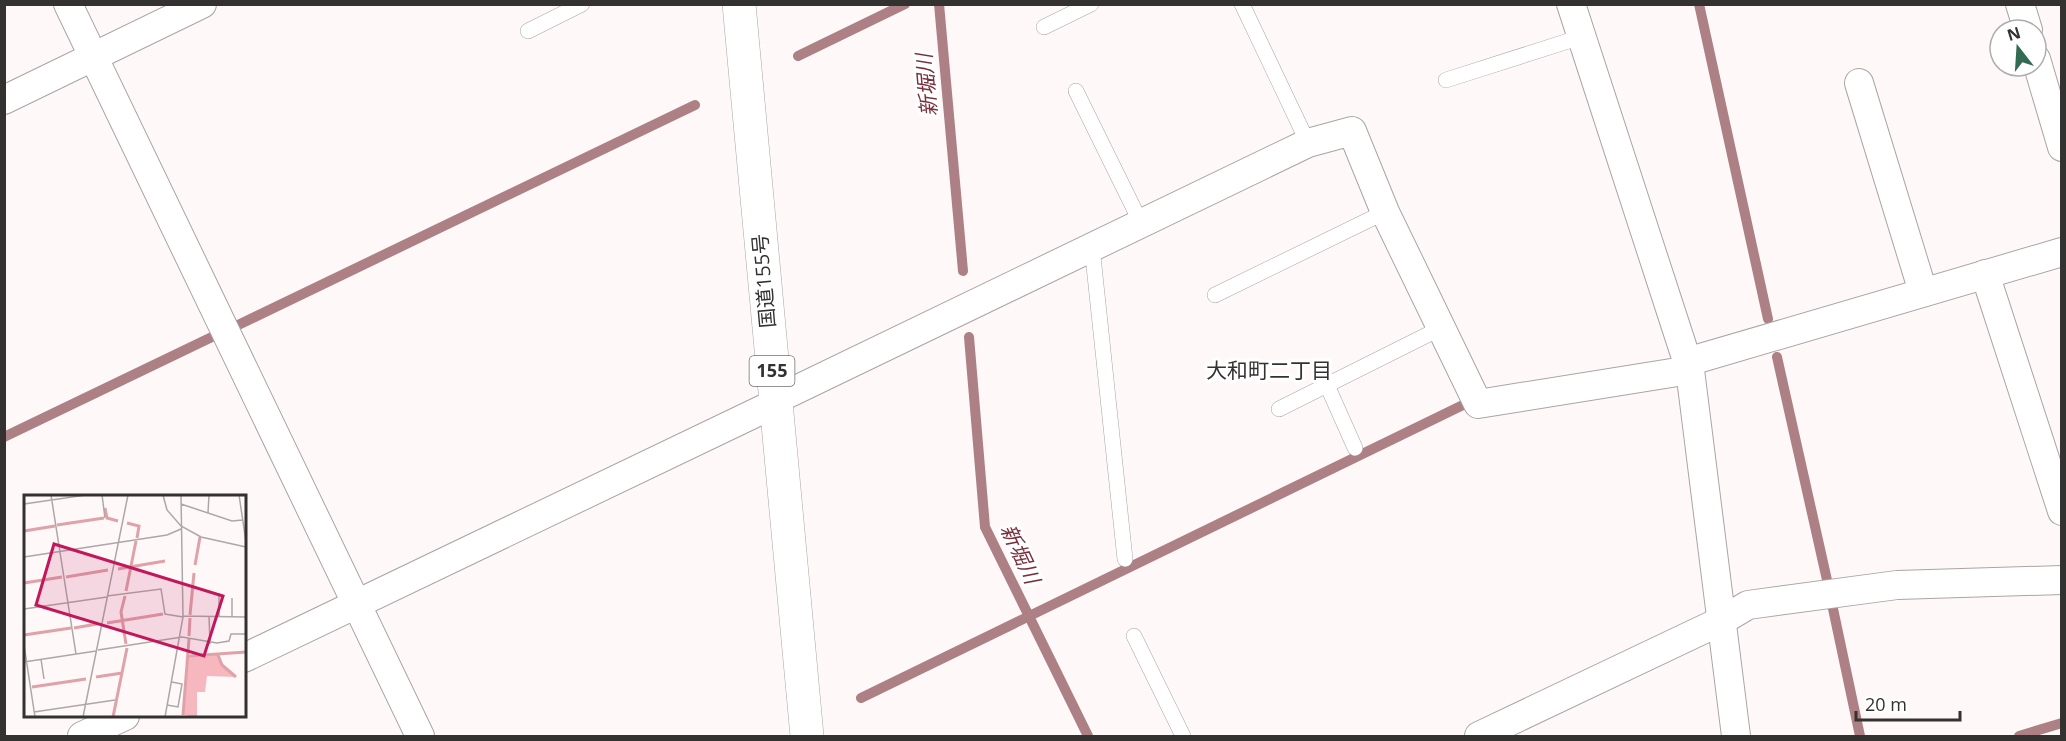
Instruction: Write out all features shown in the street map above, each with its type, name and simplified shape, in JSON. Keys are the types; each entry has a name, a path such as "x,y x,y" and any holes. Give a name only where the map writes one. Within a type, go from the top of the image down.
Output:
{"highway":[{"name":"国道155号","path":"739,4 807,736"}],"street":[{"path":"68,4 420,736"},
{"path":"4,100 202,4"},
{"path":"1571,4 1688,366 1736,736"},
{"path":"2041,78 2061,147"},
{"path":"1859,83 1923,292"},
{"path":"246,657 1308,143 1352,131 1385,212 1478,404 1688,366 1923,292 2061,252"},
{"path":"1985,274 2061,512"},
{"path":"1479,736 1721,621 1748,605 1897,585 2061,579"},
{"path":"82,736 123,717"}],"lane":[{"path":"528,31 582,4"},
{"path":"1044,27 1091,4"},
{"path":"1242,4 1308,143"},
{"path":"1446,80 1581,37"},
{"path":"1076,90 1141,223"},
{"path":"1215,295 1385,212"},
{"path":"1092,247 1125,559"},
{"path":"1279,409 1441,328"},
{"path":"1327,385 1355,447"},
{"path":"1134,636 1183,736"}],"waterway":[{"path":"798,56 905,4"},
{"name":"新堀川","path":"939,4 963,271"},
{"path":"1699,4 1768,319"},
{"path":"236,326 695,105"},
{"path":"4,437 214,336"},
{"name":"新堀川","path":"969,337 985,527 1088,736"},
{"path":"1777,357 1827,580"},
{"path":"861,698 1463,405"},
{"path":"1832,604 1860,736"},
{"path":"2019,736 2062,723"}],"district":[{"name":"大和町二丁目","path":"1269,371"}]}
